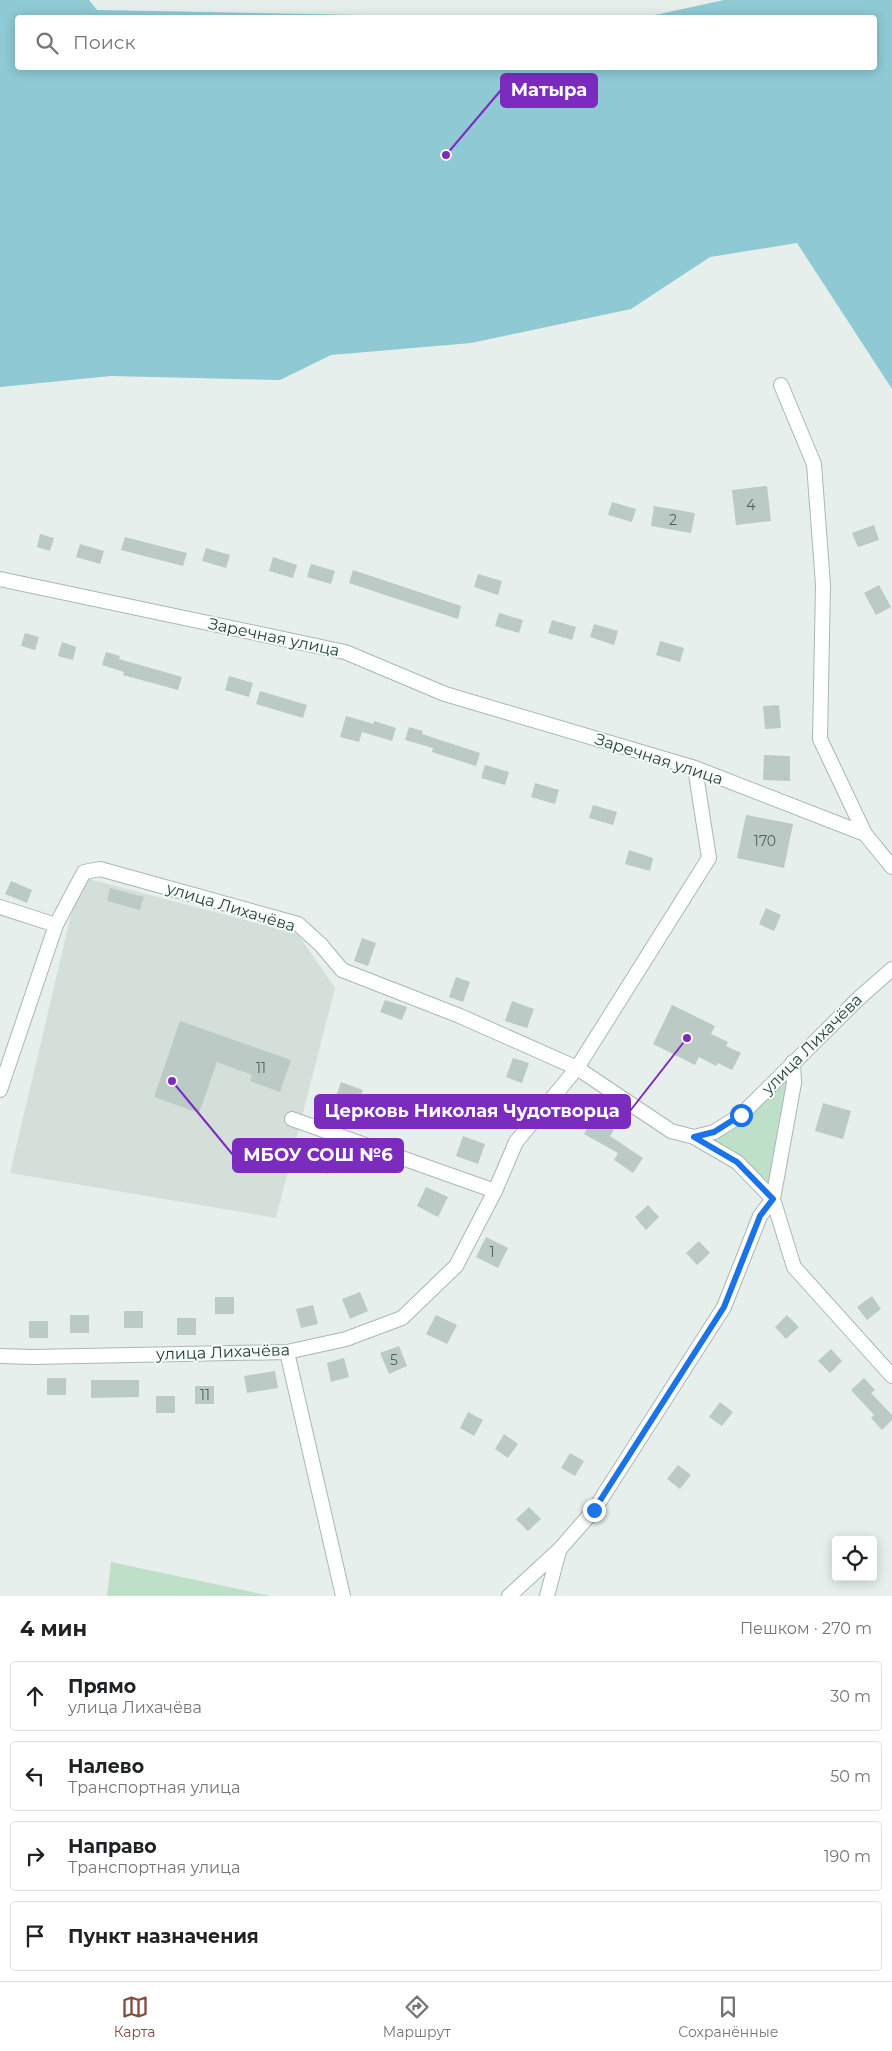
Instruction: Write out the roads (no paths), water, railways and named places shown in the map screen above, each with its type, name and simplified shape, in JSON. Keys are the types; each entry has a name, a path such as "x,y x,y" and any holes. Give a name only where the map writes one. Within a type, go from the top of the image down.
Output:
{"street":[{"path":"781,385 814,464 823,585 820,739 865,834 892,867"},
{"name":"Заречная улица","path":"0,579 345,652 445,694 695,768 865,834"},
{"name":"улица Лихачёва","path":"0,1356 32,1358 287,1352 346,1338 402,1318 456,1266 495,1191 516,1142 577,1068 710,858 695,768"},
{"name":"улица Лихачёва","path":"1,1081 56,925 84,872 100,869 298,924 321,945 342,970 460,1016 577,1068 671,1131 694,1137 714,1132 741,1115 858,998 892,968"},
{"path":"0,907 56,925"},
{"path":"509,1596 559,1550 594,1510 724,1307 760,1216 773,1199 794,1083 794,1062"},
{"path":"292,1119 495,1191"},
{"path":"694,1137 737,1162 773,1199 794,1267 892,1376"},
{"path":"287,1352 343,1596"},
{"path":"547,1596 559,1550"}],"water":[{"path":"0,0 89,0 97,10 366,15 15,15 15,70 877,70 877,15 655,15 724,0 892,0 892,389 797,243 710,257 631,309 471,343 331,355 280,380 111,376 0,387"}],"place":[{"name":"Матыра","path":"446,155"},
{"name":"Церковь Николая Чудотворца","path":"687,1038"},
{"name":"МБОУ СОШ №6","path":"172,1081"}]}
